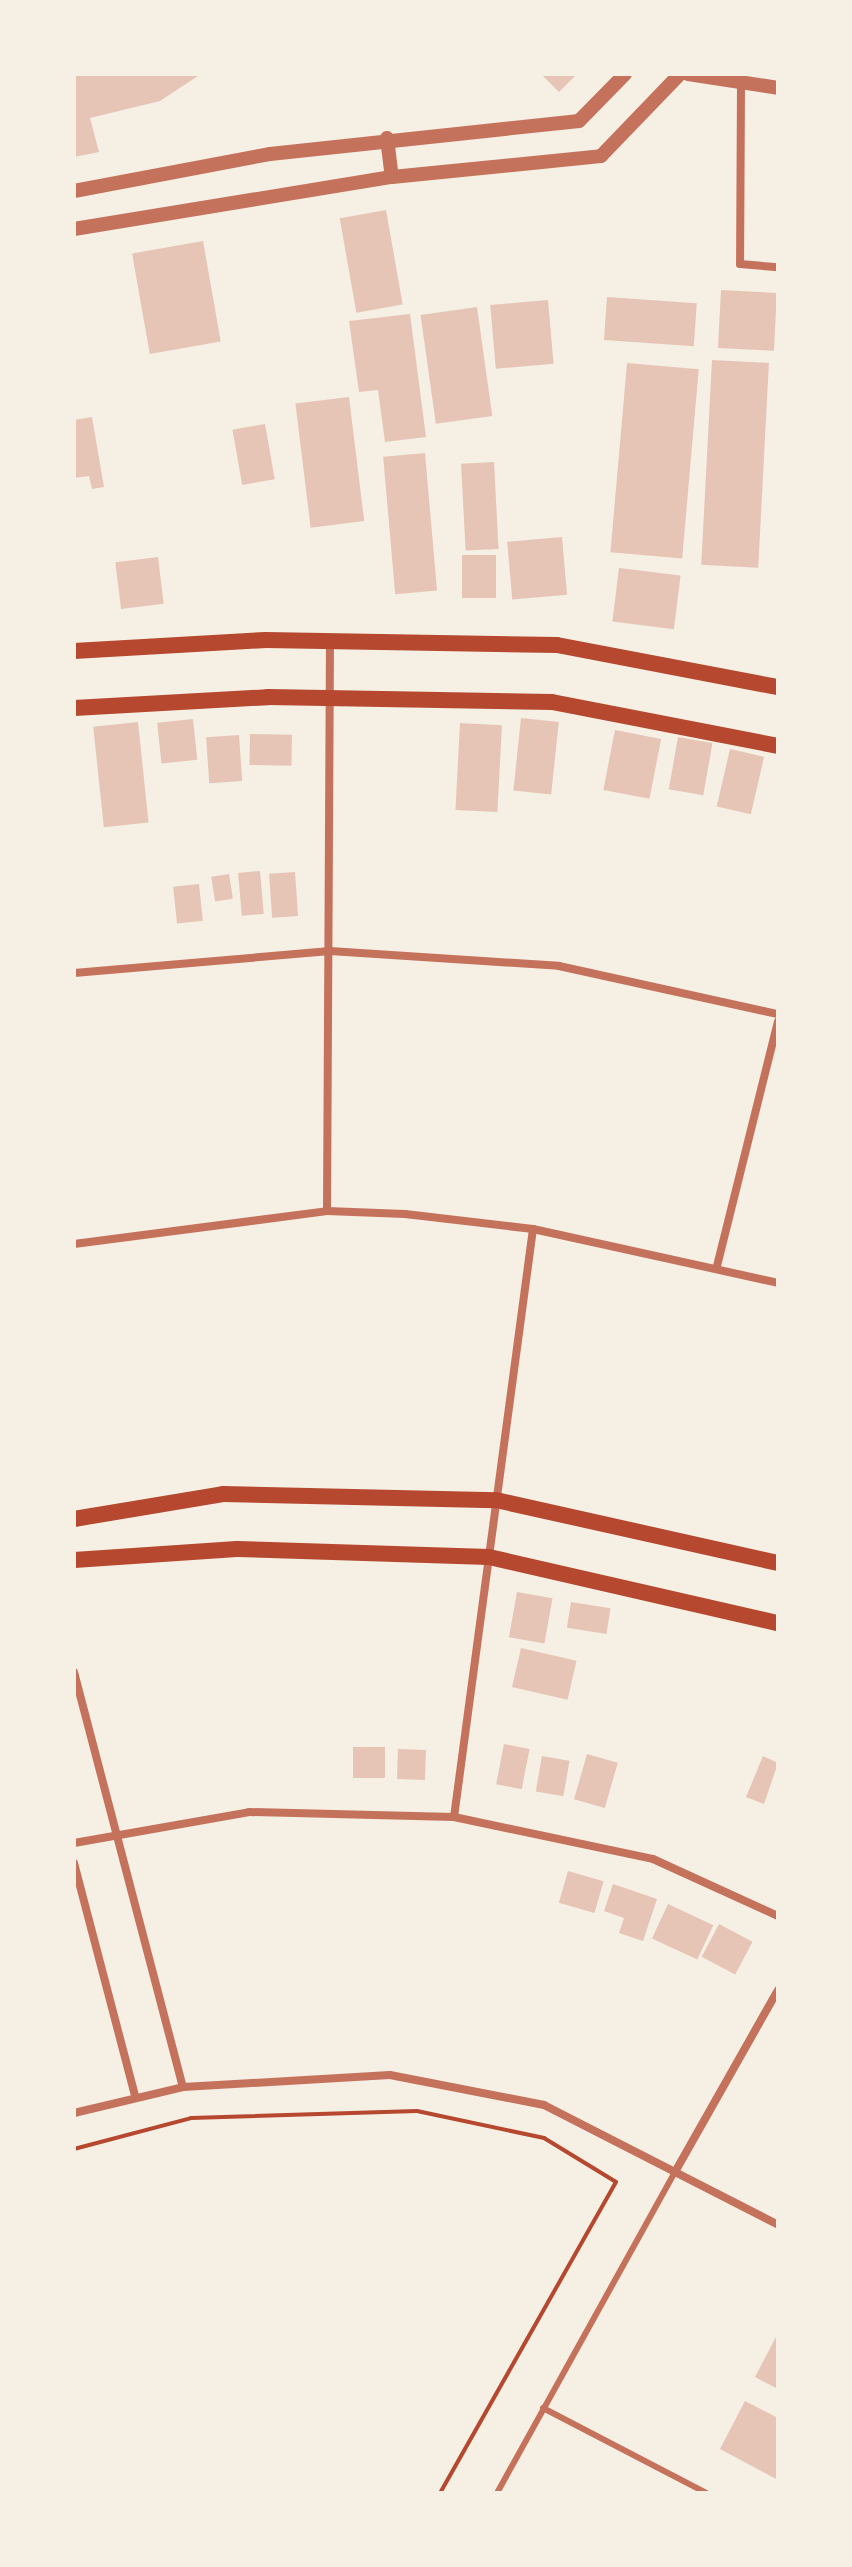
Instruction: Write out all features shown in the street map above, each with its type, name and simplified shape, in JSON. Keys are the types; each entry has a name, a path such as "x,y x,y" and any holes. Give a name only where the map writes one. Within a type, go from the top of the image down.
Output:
{"main road":[{"path":"74,651 330,641 557,645 778,687"},
{"path":"74,708 332,698 552,702 778,746"},
{"path":"74,1519 223,1494 496,1500 778,1563"},
{"path":"74,1560 237,1549 489,1557 778,1623"}],"street":[{"path":"74,191 387,138 579,121 625,74"},
{"path":"74,229 392,177 601,156 680,74"},
{"path":"688,74 741,85 778,88"},
{"path":"741,85 740,264 778,267"},
{"path":"387,138 392,177"},
{"path":"327,1211 330,641"},
{"path":"74,973 330,951 559,966 778,1014"},
{"path":"717,1266 778,1022"},
{"path":"74,1244 327,1211 533,1229 717,1266 778,1283"},
{"path":"454,1817 533,1229"},
{"path":"74,1672 183,2087"},
{"path":"74,1843 116,1832 249,1812 454,1817 653,1859 778,1916"},
{"path":"74,1863 135,2096"},
{"path":"675,2172 778,1990"},
{"path":"74,2113 183,2087 390,2075 544,2105 778,2225"}],"lane":[{"path":"497,2493 675,2172"},
{"path":"543,2408 706,2493"}],"path":[{"path":"74,2149 191,2118 417,2111 544,2138 616,2182 440,2493"}],"building":[{"path":"74,74 201,74 160,101 90,118 99,152 74,157"},
{"path":"541,74 577,74 559,92"},
{"path":"386,210 403,305 356,313 340,218"},
{"path":"203,241 221,341 150,354 132,254"},
{"path":"721,290 777,293 774,351 718,348"},
{"path":"607,297 697,303 694,346 604,340"},
{"path":"548,300 554,364 496,369 490,305"},
{"path":"477,307 492,416 436,424 421,315"},
{"path":"410,314 426,437 385,442 378,390 359,392 349,321"},
{"path":"712,360 769,363 758,568 701,565"},
{"path":"627,363 699,369 682,559 610,552"},
{"path":"349,397 364,521 311,528 295,404"},
{"path":"92,417 104,487 92,489 89,476 74,478 74,420"},
{"path":"265,424 275,479 242,485 233,430"},
{"path":"425,453 437,590 395,594 383,457"},
{"path":"494,462 499,549 466,551 461,464"},
{"path":"562,537 567,595 512,600 507,542"},
{"path":"462,555 496,555 496,598 462,598"},
{"path":"158,557 164,604 121,609 115,562"},
{"path":"619,568 681,576 674,629 612,622"},
{"path":"521,718 559,722 551,795 513,791"},
{"path":"193,719 197,760 161,764 157,723"},
{"path":"138,722 149,822 104,827 93,727"},
{"path":"460,723 502,725 497,812 455,810"},
{"path":"615,730 661,739 649,799 603,790"},
{"path":"250,734 292,735 291,766 249,765"},
{"path":"239,735 242,781 209,783 206,737"},
{"path":"678,737 712,743 703,795 669,789"},
{"path":"730,749 764,757 751,814 717,806"},
{"path":"260,871 264,914 242,916 238,873"},
{"path":"295,872 298,916 272,918 269,874"},
{"path":"229,874 233,899 215,902 211,877"},
{"path":"199,884 203,921 177,924 173,887"},
{"path":"517,1592 552,1598 544,1644 509,1637"},
{"path":"571,1602 611,1608 606,1634 567,1628"},
{"path":"521,1648 577,1661 568,1700 512,1687"},
{"path":"504,1744 530,1749 522,1789 496,1784"},
{"path":"353,1747 385,1747 385,1778 353,1778"},
{"path":"398,1749 426,1750 425,1780 397,1779"},
{"path":"587,1754 618,1763 605,1808 574,1799"},
{"path":"542,1756 570,1761 563,1796 536,1791"},
{"path":"763,1756 778,1763 764,1804 746,1797"},
{"path":"568,1871 604,1881 594,1913 559,1903"},
{"path":"613,1884 657,1899 643,1941 619,1933 624,1918 604,1911"},
{"path":"668,1904 713,1925 697,1960 652,1938"},
{"path":"719,1924 753,1942 735,1975 702,1957"},
{"path":"778,2333 778,2389 755,2377"},
{"path":"745,2401 778,2418 778,2480 720,2449"}]}
